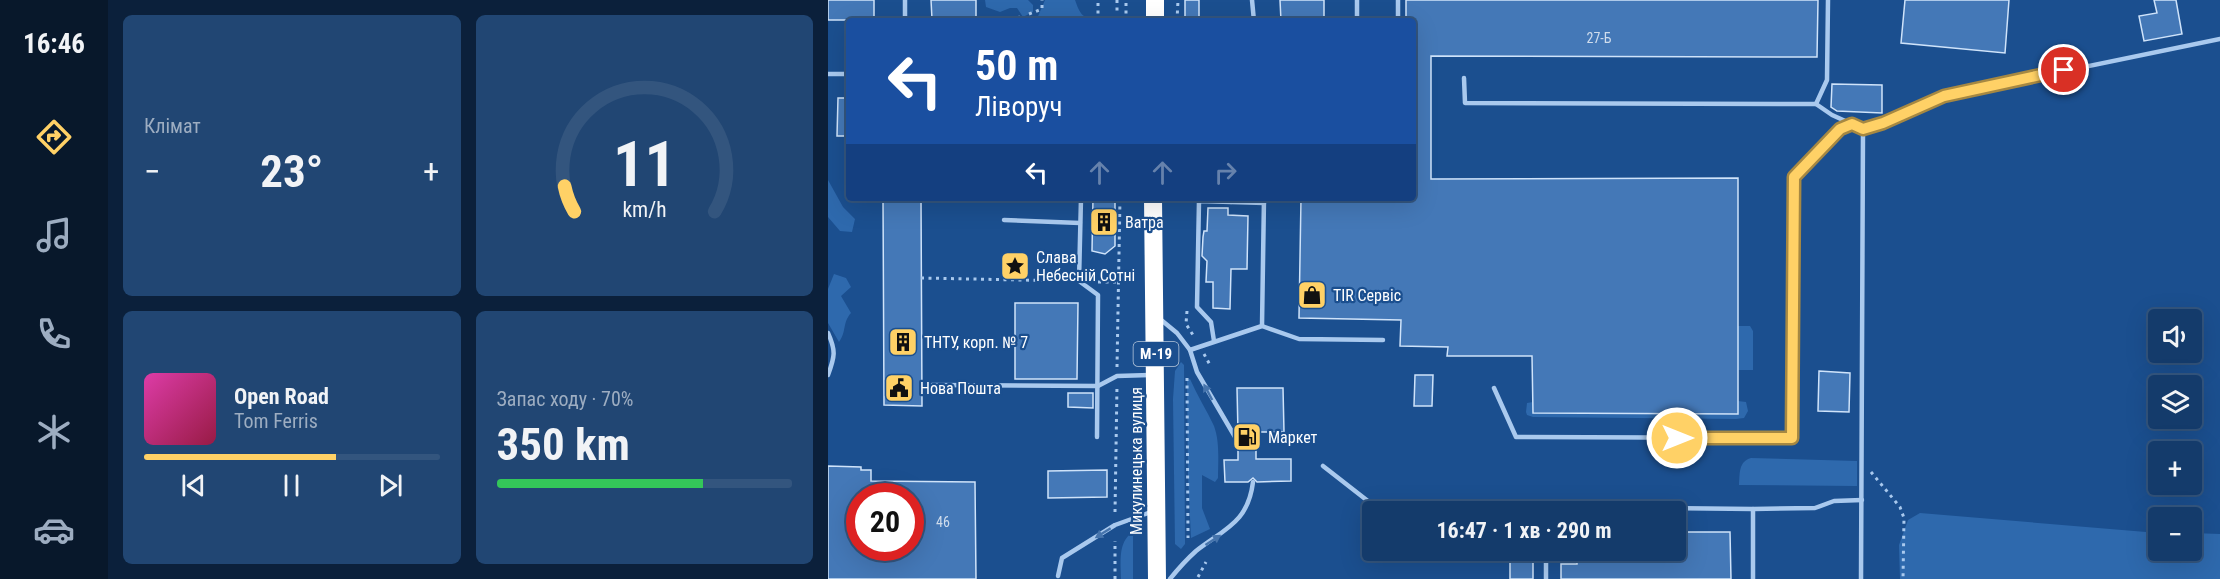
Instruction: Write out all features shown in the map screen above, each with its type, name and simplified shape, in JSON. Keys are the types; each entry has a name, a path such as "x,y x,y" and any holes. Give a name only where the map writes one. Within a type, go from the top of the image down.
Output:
{"highway":[{"path":"1155,0 1155,18"},
{"name":"Микулинецька вулиця","path":"1153,201 1157,579"}],"lane":[{"path":"905,0 905,18"},
{"path":"1252,0 1254,18"},
{"path":"1357,0 1357,18"},
{"path":"1398,0 1398,18"},
{"path":"1816,104 1827,80 1828,0"},
{"path":"1464,78 1465,103 1816,104 1832,115 1863,129 1883,123 1944,96 2220,39"},
{"path":"828,74 846,74"},
{"path":"1494,388 1516,437 1792,438 1794,177 1840,129 1852,124"},
{"path":"1861,579 1863,129"},
{"path":"1081,201 1079,281 1098,295 1097,437"},
{"path":"1199,201 1197,307 1211,322 1214,341"},
{"path":"1262,326 1264,201"},
{"path":"1004,220 1080,223"},
{"path":"1156,315 1177,333 1190,350 1197,372 1238,442"},
{"path":"1190,350 1262,326 1299,339 1383,340"},
{"path":"828,333 834,348 834,359 828,375"},
{"path":"932,385 1098,386 1117,376 1155,375"},
{"path":"1323,466 1368,501"},
{"path":"1170,579 1181,564 1197,550 1230,528 1251,499 1253,482"},
{"path":"1686,509 1815,508 1834,501 1862,500"},
{"path":"1754,509 1754,579"},
{"path":"1058,576 1062,558 1115,525 1156,510"},
{"path":"1546,561 1546,579"}],"path":[{"path":"1020,18 1042,9 1042,0"},
{"path":"1098,0 1098,18"},
{"path":"1117,0 1117,13"},
{"path":"1126,0 1126,18"},
{"path":"1177,18 1178,0"},
{"path":"1115,513 1120,201"},
{"path":"921,278 1118,282"},
{"path":"1187,378 1188,538"},
{"path":"1862,463 1900,507 1904,518 1903,579"},
{"path":"1115,541 1115,579"},
{"path":"1198,577 1206,562"}],"shaded area":[{"path":"985,0 1028,0 1033,5 1033,12 1023,17 1017,8 1000,12 986,7"},
{"path":"1045,0 1075,0 1082,15 1088,18 1037,18"},
{"path":"828,180 843,207 855,219 852,232 840,231 828,217"},
{"path":"834,274 846,278 851,287 841,296 851,313 846,320 839,342 828,323 828,289"},
{"path":"1738,326 1750,326 1753,331 1753,370 1738,370"},
{"path":"1181,362 1184,365 1185,544 1181,549 1175,544 1173,399 1175,371"},
{"path":"1190,379 1214,426 1218,459 1218,478 1215,482 1202,475 1202,508 1210,529 1191,538 1187,380"},
{"path":"1738,401 1746,402 1748,411 1744,418 1533,417 1527,415 1526,412 1527,403 1533,402 1534,413 1737,414"},
{"path":"1751,458 1857,461 1857,486 1739,485 1742,465"},
{"path":"1920,513 2148,532 2148,561 2202,561 2202,533 2220,534 2220,579 1900,579 1899,545 1908,520"},
{"path":"1129,535 1133,536 1133,579 1121,579 1123,544"}],"building":[{"path":"828,0 874,0 874,18 828,20"},
{"path":"931,0 976,0 976,18 932,18"},
{"path":"1185,0 1199,0 1199,17 1185,17"},
{"path":"1280,0 1324,0 1324,18 1281,18"},
{"path":"1406,0 1818,0 1817,57 1431,56 1431,179 1738,178 1738,414 1533,413 1532,356 1447,356 1448,347 1400,346 1401,320 1299,318 1301,201 1416,201 1416,18 1406,18"},
{"path":"1905,0 2009,0 2005,53 1901,43"},
{"path":"2154,0 2176,0 2182,34 2144,41 2139,16 2157,13"},
{"path":"1832,84 1882,85 1882,113 1837,111 1831,107"},
{"path":"838,98 846,98 846,136 837,136"},
{"name":"ТНТУ, корп. № 7","path":"883,201 921,201 922,406 884,405"},
{"name":"Ватра","path":"1093,201 1115,201 1115,246 1105,254 1092,251"},
{"path":"1208,208 1228,208 1228,215 1248,216 1247,269 1231,269 1230,309 1213,308 1213,282 1206,282 1207,261 1202,256 1204,231 1207,231"},
{"path":"1015,303 1078,303 1077,379 1015,379"},
{"path":"1819,371 1850,373 1849,412 1818,411"},
{"path":"1415,375 1433,375 1432,406 1414,406"},
{"name":"Маркет","path":"1237,388 1283,388 1284,432 1256,432 1256,459 1291,459 1291,481 1257,482 1253,478 1248,482 1225,482 1224,460 1238,460 1238,446 1242,443 1238,433"},
{"path":"1068,393 1093,393 1093,408 1068,407"},
{"path":"828,466 861,467 861,470 871,470 871,481 975,482 976,579 828,579"},
{"path":"1107,470 1107,497 1048,498 1048,471"},
{"path":"1686,532 1730,532 1731,579 1561,579 1561,564 1577,564 1577,561 1686,561"},
{"path":"1510,561 1533,561 1533,579 1510,579"}],"place":[{"name":"Ватра","path":"1104,222"},
{"name":"Слава Небесній Сотні","path":"1015,266"},
{"name":"TIR Сервіс","path":"1312,295"},
{"name":"ТНТУ, корп. № 7","path":"903,342"},
{"name":"Нова Пошта","path":"899,388"},
{"name":"Маркет","path":"1247,437"}],"route":[{"path":"1677,438 1792,438 1794,177 1840,129 1852,124 1863,129 1883,123 1944,96 2064,70"}]}
